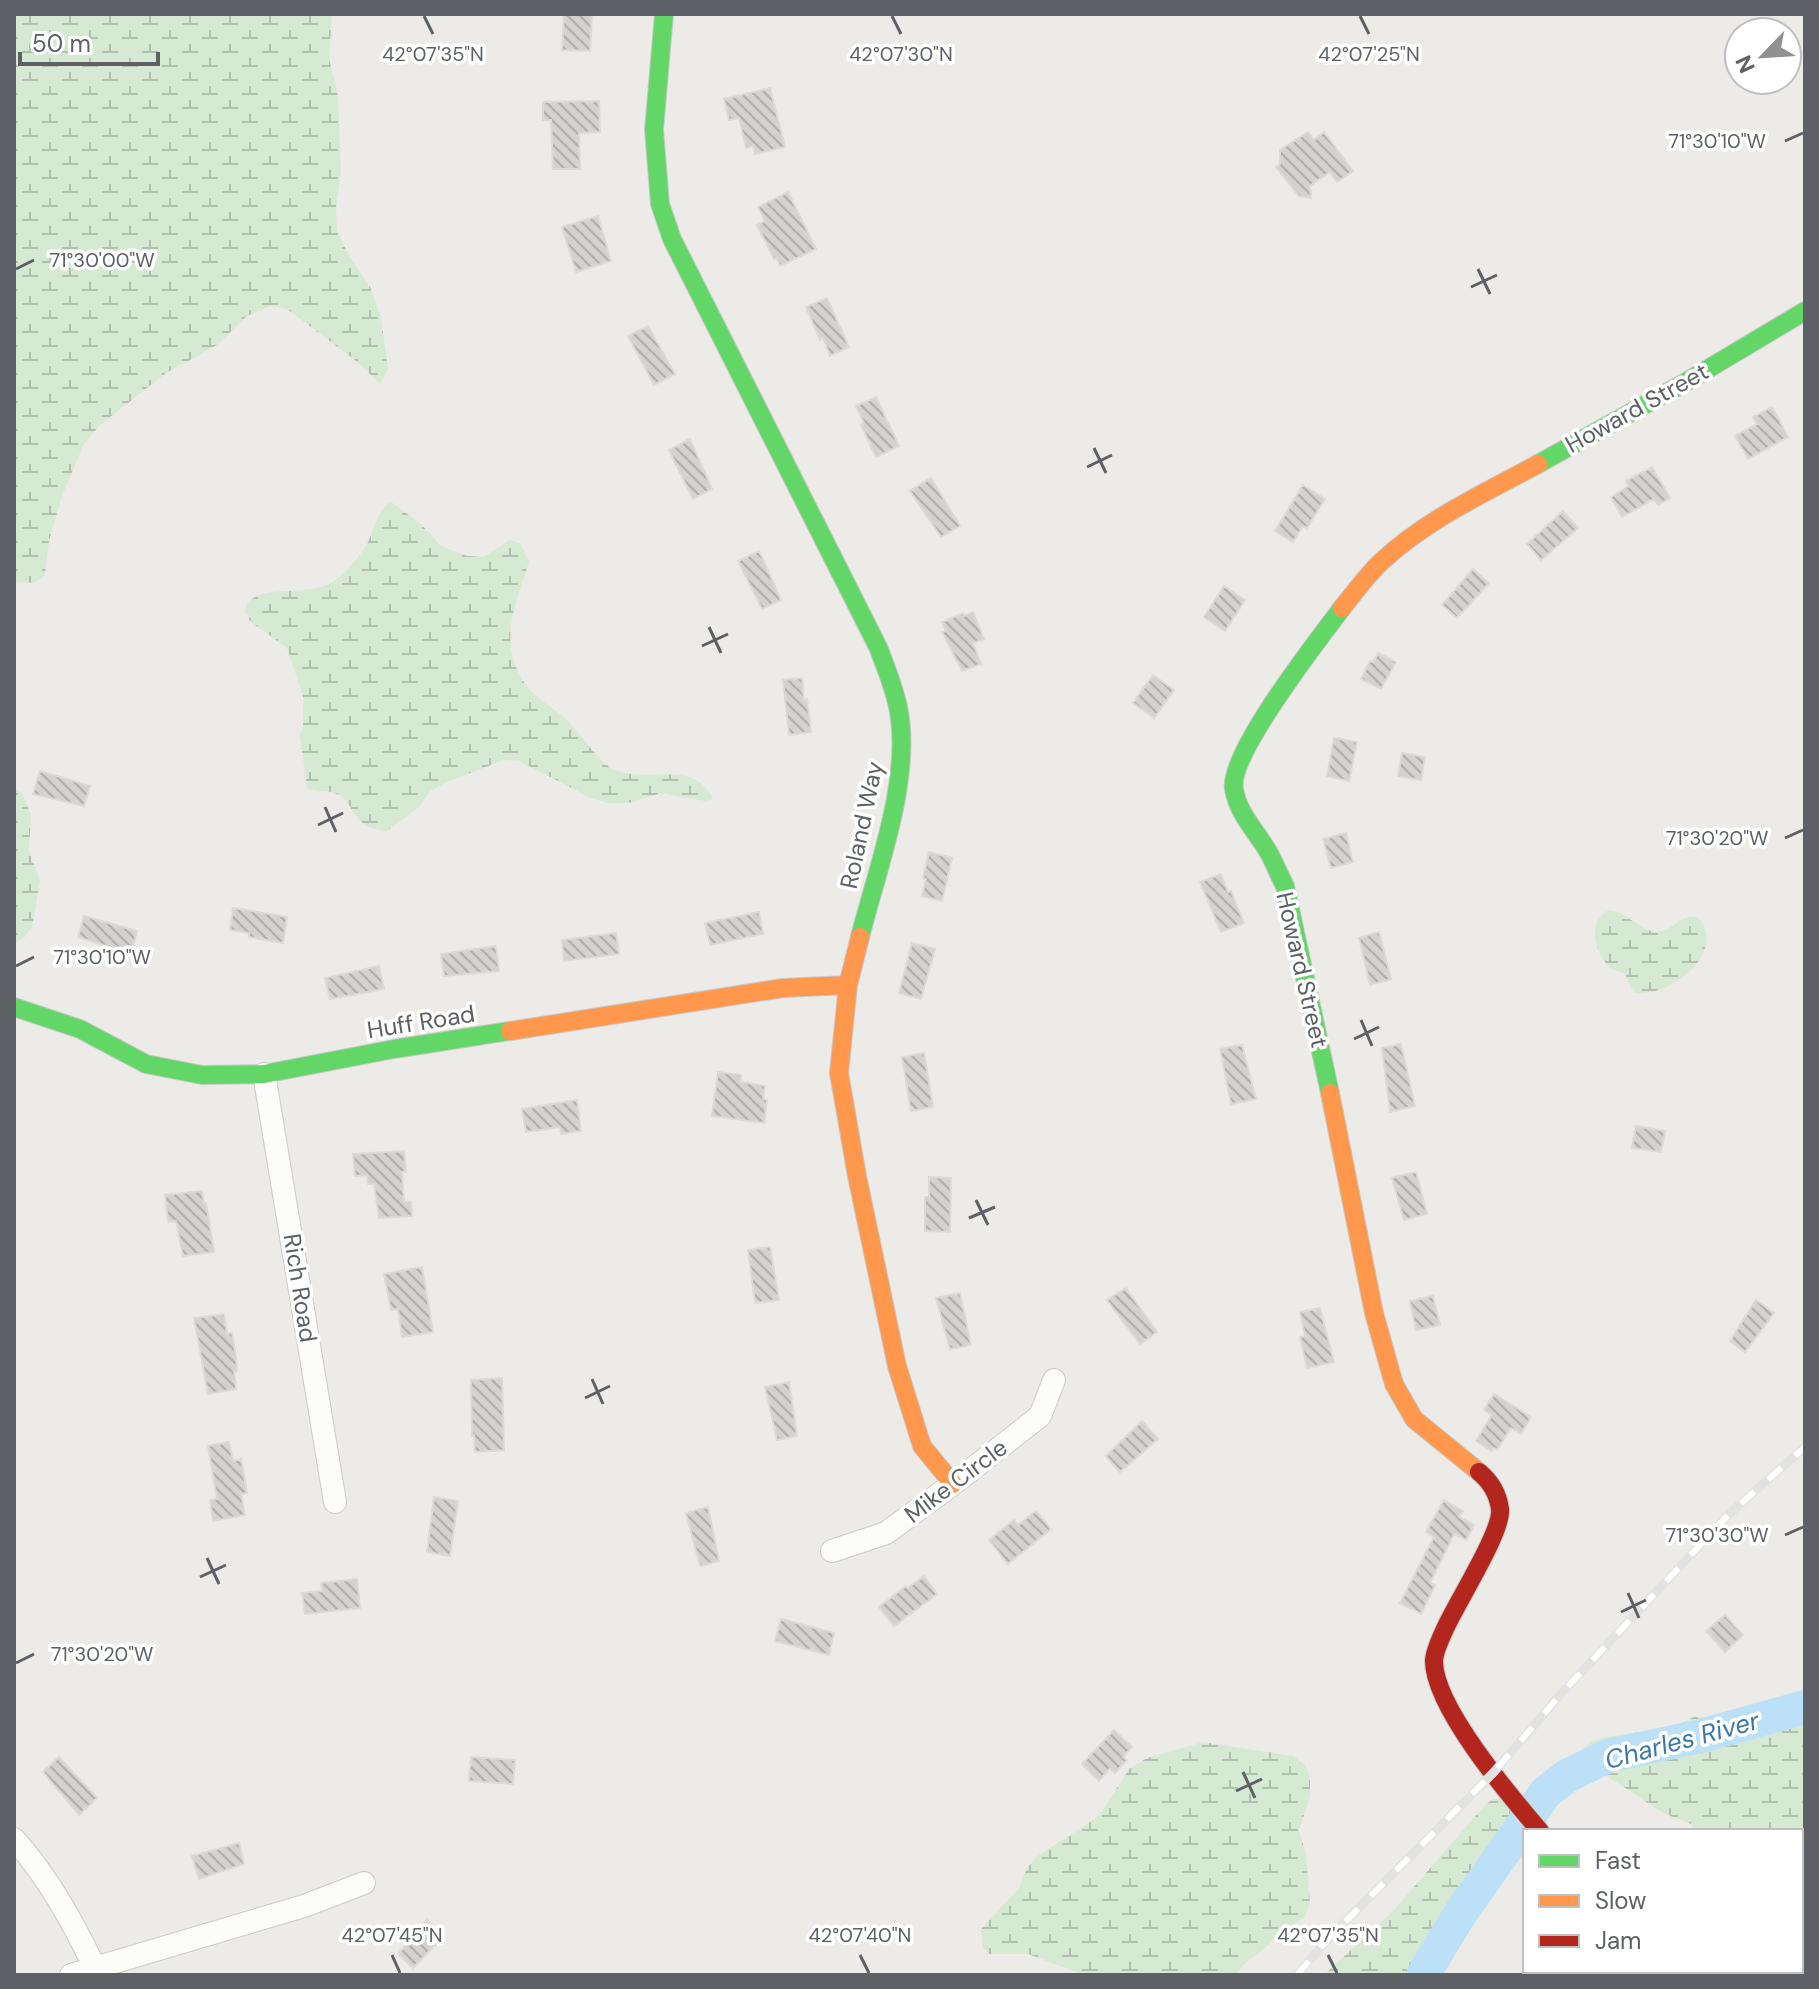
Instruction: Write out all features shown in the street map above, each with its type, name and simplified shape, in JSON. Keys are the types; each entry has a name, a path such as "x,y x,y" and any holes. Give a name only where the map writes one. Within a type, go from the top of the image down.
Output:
{"street":[{"name":"Roland Way","path":"664,14 654,130 660,204 672,239 872,634 891,681 899,714 899,785 848,985 839,1073 897,1366 922,1446 953,1484"},
{"name":"Howard Street","path":"1538,1829 1465,1733 1435,1674 1434,1658 1466,1585 1491,1542 1500,1512 1494,1488 1479,1472 1430,1435 1405,1407 1392,1372 1375,1317 1285,886 1272,857 1237,800 1233,782 1237,764 1247,744 1301,665 1375,569 1405,541 1438,519 1686,382 1805,311"},
{"name":"Huff Road","path":"14,1007 80,1029 146,1064 202,1075 264,1074 394,1049 783,988 848,985"},
{"name":"Rich Road","path":"264,1074 335,1502"},
{"name":"Mike Circle","path":"832,1551 886,1533 953,1484 1040,1416 1054,1380"},
{"path":"14,1839 36,1863 63,1904 95,1968"},
{"path":"71,1975 304,1906 364,1883"}],"green space":[{"path":"14,14 332,14 329,59 338,96 341,173 336,207 337,230 370,287 381,317 388,369 380,384 356,361 287,309 271,306 247,316 217,345 166,373 100,425 84,444 62,496 49,541 45,575 34,583 14,582"},
{"path":"390,501 421,524 441,546 467,556 483,557 510,540 520,543 529,562 514,609 510,638 512,653 525,684 567,720 608,766 626,773 681,775 694,779 704,786 713,799 705,801 661,793 629,803 608,803 591,798 519,761 504,760 429,792 419,807 387,831 360,821 349,804 337,794 307,788 300,736 303,696 287,648 250,621 245,612 246,604 264,594 311,589 334,581 364,549 379,516"},
{"path":"14,789 22,793 31,815 29,851 40,881 32,927 24,938 14,944"},
{"path":"1609,910 1657,932 1686,917 1698,917 1706,931 1706,945 1701,958 1678,981 1648,993 1634,993 1625,974 1608,966 1596,944 1595,928 1602,915"},
{"path":"1805,1695 1805,1975 1719,1975 1803,1973 1803,1829 1693,1829 1691,1824 1663,1813 1587,1763 1581,1757 1583,1748 1591,1741 1605,1737 1669,1728 1694,1717 1725,1718 1758,1706 1791,1701"},
{"path":"1203,1742 1293,1756 1305,1765 1310,1776 1310,1796 1299,1831 1306,1853 1310,1904 1304,1917 1243,1965 1236,1975 1085,1975 1028,1954 989,1954 983,1947 981,1929 1019,1888 1026,1870 1036,1857 1099,1816 1129,1769 1147,1758"},
{"path":"1493,1799 1503,1799 1514,1817 1505,1833 1468,1876 1456,1902 1430,1934 1409,1975 1324,1975 1393,1911"}],"building":[{"path":"564,14 592,14 590,51 562,50"},
{"path":"770,88 785,147 755,154 753,146 746,148 739,118 729,120 724,99"},
{"path":"599,101 600,132 579,133 580,169 553,169 551,120 543,120 543,102"},
{"path":"1308,132 1314,140 1324,132 1353,171 1337,182 1330,172 1310,186 1311,198 1299,196 1276,167 1280,164 1280,150"},
{"path":"788,192 816,249 780,266 757,225 765,221 758,207"},
{"path":"598,216 611,261 576,272 562,227"},
{"path":"827,298 849,347 830,356 806,307"},
{"path":"648,326 675,374 654,385 628,336"},
{"path":"876,397 899,446 876,457 856,406"},
{"path":"1772,407 1788,437 1748,459 1735,436 1757,424 1753,417"},
{"path":"690,439 712,489 693,499 669,450"},
{"path":"1652,467 1670,498 1658,505 1654,499 1622,517 1611,497 1629,486 1626,481"},
{"path":"931,478 960,526 941,537 910,491"},
{"path":"1303,485 1325,499 1307,528 1303,526 1293,542 1275,531"},
{"path":"1563,511 1578,528 1541,560 1527,544"},
{"path":"759,551 781,600 762,609 738,561"},
{"path":"1473,569 1489,583 1457,618 1442,605"},
{"path":"1224,586 1245,600 1225,631 1204,617"},
{"path":"973,612 984,639 973,643 981,664 962,671 942,632 946,631 942,622"},
{"path":"1378,653 1396,662 1381,689 1361,679"},
{"path":"1153,675 1174,690 1154,718 1133,703"},
{"path":"802,678 811,732 789,735 783,680"},
{"path":"1334,738 1357,742 1349,781 1327,776"},
{"path":"1402,753 1425,757 1421,780 1398,776"},
{"path":"40,771 90,786 84,806 33,794"},
{"path":"1346,833 1353,862 1331,868 1323,839"},
{"path":"929,852 952,858 942,901 922,896"},
{"path":"1221,874 1244,923 1221,932 1200,882"},
{"path":"233,908 287,917 283,943 230,930"},
{"path":"759,912 763,934 710,945 705,923"},
{"path":"84,916 137,931 131,954 78,937"},
{"path":"1379,932 1391,979 1370,985 1359,938"},
{"path":"616,933 619,954 564,961 562,940"},
{"path":"912,943 935,949 921,999 899,993"},
{"path":"496,946 499,971 444,976 441,954"},
{"path":"379,966 384,989 330,999 325,978"},
{"path":"1401,1044 1415,1106 1390,1112 1382,1048"},
{"path":"1242,1045 1256,1099 1231,1104 1220,1049"},
{"path":"924,1053 933,1107 911,1111 902,1057"},
{"path":"718,1072 741,1075 740,1082 765,1086 764,1123 712,1116"},
{"path":"577,1100 581,1131 561,1134 560,1127 526,1132 522,1109"},
{"path":"1636,1126 1665,1131 1661,1152 1632,1148"},
{"path":"404,1151 404,1202 411,1202 412,1216 379,1218 374,1184 368,1184 367,1175 355,1176 353,1154"},
{"path":"1416,1172 1427,1214 1404,1220 1392,1178"},
{"path":"929,1177 951,1178 950,1232 925,1231 925,1197 929,1197"},
{"path":"202,1191 214,1252 183,1256 176,1221 168,1222 165,1195"},
{"path":"770,1247 779,1300 755,1303 748,1250"},
{"path":"422,1267 433,1332 402,1337 398,1309 391,1310 384,1274"},
{"path":"1126,1288 1157,1332 1140,1344 1107,1300"},
{"path":"960,1293 971,1345 950,1349 936,1298"},
{"path":"1433,1296 1440,1325 1416,1330 1410,1301"},
{"path":"1756,1300 1774,1313 1745,1352 1730,1341"},
{"path":"1320,1308 1334,1362 1307,1368 1300,1337 1305,1336 1300,1312"},
{"path":"224,1314 227,1334 232,1333 236,1357 236,1389 208,1394 194,1318"},
{"path":"502,1378 504,1450 475,1452 471,1380"},
{"path":"789,1382 797,1436 777,1440 765,1387"},
{"path":"1494,1394 1531,1417 1521,1434 1511,1428 1497,1450 1493,1448 1492,1451 1476,1441 1492,1415 1484,1410"},
{"path":"1142,1421 1158,1439 1120,1472 1106,1456"},
{"path":"229,1442 233,1461 241,1459 247,1493 241,1494 245,1515 213,1521 210,1500 217,1499 208,1446"},
{"path":"434,1497 458,1501 450,1556 427,1552"},
{"path":"1444,1500 1463,1511 1459,1517 1474,1525 1466,1540 1454,1534 1430,1583 1435,1585 1421,1614 1400,1603 1434,1537 1426,1532"},
{"path":"708,1507 719,1561 700,1566 686,1513"},
{"path":"1036,1511 1051,1529 1008,1564 989,1540 1014,1520 1018,1525"},
{"path":"924,1576 937,1594 894,1626 879,1607"},
{"path":"357,1579 360,1608 305,1614 302,1593 322,1591 321,1583"},
{"path":"1725,1615 1743,1635 1725,1652 1706,1631"},
{"path":"781,1619 834,1633 829,1655 775,1641"},
{"path":"1114,1730 1132,1747 1123,1757 1127,1760 1115,1773 1110,1768 1099,1781 1082,1764"},
{"path":"59,1757 97,1798 79,1815 43,1772"},
{"path":"471,1757 515,1760 513,1784 469,1781"},
{"path":"239,1843 244,1864 199,1879 192,1856"},
{"path":"427,1920 444,1936 413,1968 398,1954"}],"waterway":[{"name":"Charles River","path":"1423,1975 1460,1914 1546,1792 1567,1776 1608,1756 1701,1736 1805,1707"}],"railway":[{"path":"1297,1975 1327,1940 1494,1772 1560,1695 1729,1514 1805,1447"}],"traffic: fast":[{"path":"664,14 654,130 660,204 672,239 878,647 899,712 901,739 896,796 860,937"},
{"path":"1538,464 1686,382 1805,311"},
{"path":"1330,1093 1285,886 1269,853 1244,815 1234,789 1236,772 1259,725 1342,608"},
{"path":"14,1007 80,1029 146,1064 202,1075 264,1074 510,1031"}],"traffic: slow":[{"path":"1342,608 1377,566 1418,532 1538,464"},
{"path":"860,937 848,985 839,1073 897,1366 922,1446 953,1484"},
{"path":"510,1031 783,988 848,985"},
{"path":"1330,1093 1374,1313 1394,1384 1414,1419 1479,1472"}],"traffic: jam":[{"path":"1479,1472 1495,1493 1500,1509 1499,1519 1438,1645 1434,1660 1437,1679 1446,1701 1475,1750 1538,1829"}]}
